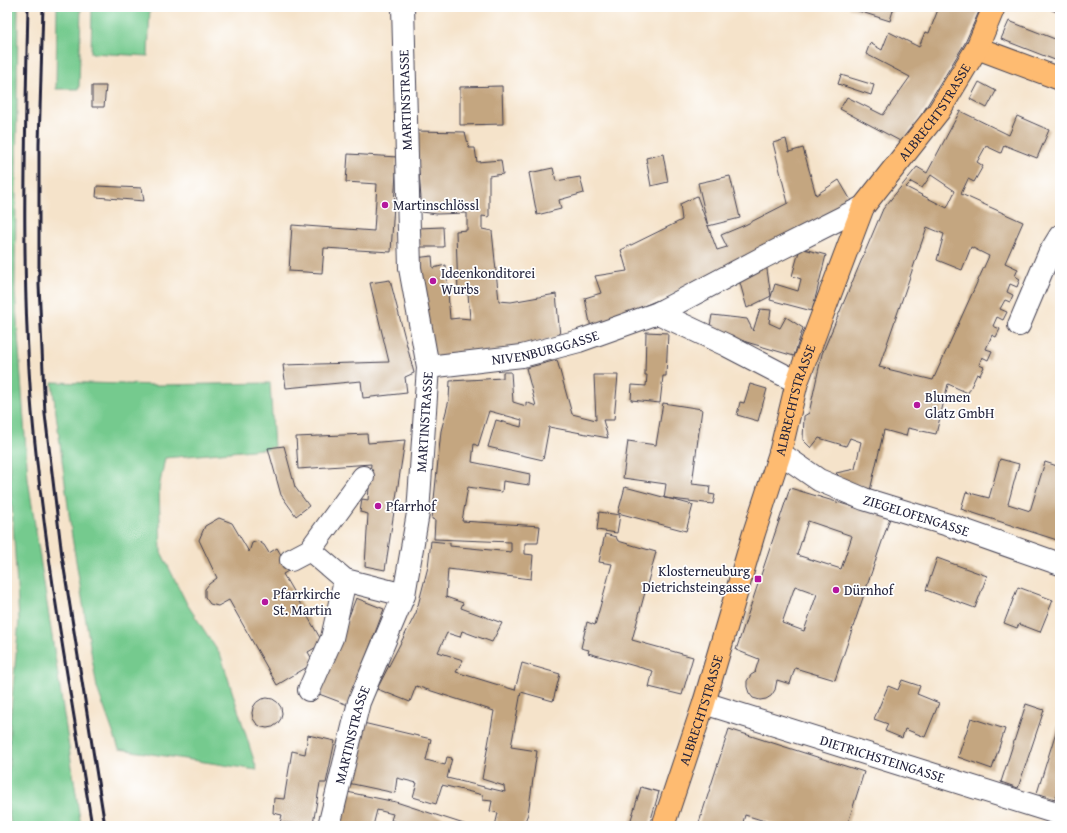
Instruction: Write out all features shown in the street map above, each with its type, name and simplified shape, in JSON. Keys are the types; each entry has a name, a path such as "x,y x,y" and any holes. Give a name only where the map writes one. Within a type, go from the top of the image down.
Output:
{"main road":[{"name":"ALBRECHTSTRASSE","path":"663,826 704,703 754,533 780,453 796,382 863,207 939,111 977,48 994,7"},
{"path":"977,48 1060,79"}],"street":[{"name":"MARTINSTRASSE","path":"329,826 358,702 404,595 418,513 428,367 410,268 403,7"},
{"name":"NIVENBURGGASSE","path":"428,367 522,356 579,342 658,313 764,256 863,207"},
{"path":"1019,325 1049,254 1060,236"},
{"path":"658,313 726,345 796,382"},
{"name":"ZIEGELOFENGASSE","path":"780,453 819,480 864,499 955,527 1060,564"},
{"path":"291,560 310,550 363,477"},
{"path":"310,550 345,580 404,595"},
{"path":"309,690 332,638 345,580"},
{"name":"DIETRICHSTEINGASSE","path":"704,703 1060,814"}],"green space":[{"path":"7,7 18,7 15,291 28,479 81,826 11,826 8,807 10,723 19,620 7,426"},
{"path":"57,7 81,7 79,89 56,89"},
{"path":"92,7 150,7 148,56 91,53"},
{"path":"52,382 159,385 270,383 274,448 165,458 159,488 161,552 187,604 221,656 257,770 119,749 97,688 72,537"}],"building":[{"path":"894,7 890,21 849,8"},
{"path":"939,7 981,7 965,43 922,114 902,142 840,109 847,97 883,115 910,77 866,54 870,43 882,50 889,32 919,47 925,32 929,33"},
{"path":"1044,7 1060,7 1060,13"},
{"path":"1009,21 1060,41 1060,62 1001,39"},
{"path":"841,75 874,85 871,95 838,84"},
{"path":"979,82 996,91 987,108 970,99"},
{"path":"92,86 106,86 104,107 92,107"},
{"path":"502,86 503,124 460,125 460,87"},
{"path":"960,111 1009,135 1017,116 1049,130 1037,158 1004,145 1001,153 986,146 977,162 983,166 974,182 968,179 961,194 1023,222 1005,263 1018,269 1015,276 1020,279 1017,287 1010,284 1007,292 1013,295 1010,302 1005,300 1000,309 1007,312 1003,320 997,317 993,326 1000,329 996,337 992,335 986,349 992,351 988,360 982,357 979,365 984,367 980,375 977,374 968,393 948,384 936,434 908,428 906,436 884,430 869,495 850,487 836,473 855,469 861,442 850,438 846,446 819,438 811,448 803,440 804,416 809,413 822,354 883,209 917,167 927,173","holes":["931,175 955,191 947,208 906,187 911,182 922,188","927,227 944,234 937,260 962,270 971,247 989,256 933,380 879,367"]},
{"path":"416,131 465,132 469,148 475,148 477,162 501,160 503,174 489,176 489,217 482,216 482,229 492,231 499,301 511,302 556,294 560,336 515,349 440,359 430,353 415,258 432,256 433,268 446,265 450,319 470,319 468,294 458,294 456,231 467,230 467,213 437,214 422,212"},
{"path":"786,139 789,152 803,148 816,195 839,180 853,204 706,280 591,328 585,298 601,293 595,276 627,271 621,250 682,220 680,204 697,196 717,250 727,247 721,235 745,225 788,203 773,143"},
{"name":"Martinschlössl","path":"348,154 397,157 391,252 324,248 322,273 289,271 292,225 374,231 377,184 346,182"},
{"path":"663,154 668,182 651,186 646,158"},
{"path":"553,168 556,181 580,177 584,193 559,200 561,209 537,215 529,173"},
{"path":"730,176 740,218 708,226 698,183"},
{"path":"97,186 142,188 144,201 96,197"},
{"path":"443,227 444,247 419,247 418,228"},
{"path":"800,248 826,255 812,311 770,300 775,284 798,291 801,279 792,276"},
{"path":"766,263 771,296 747,308 738,276"},
{"path":"390,280 414,373 405,377 407,393 363,398 361,381 286,388 283,365 389,362 370,283"},
{"path":"760,309 771,310 769,323 780,328 786,317 803,328 794,356 709,331 712,315 747,319 753,331"},
{"path":"646,332 668,333 666,376 663,376 660,403 631,400 632,385 646,386"},
{"path":"557,360 572,414 596,420 594,375 618,375 614,420 603,420 608,438 549,427 543,460 488,447 496,420 521,427 522,420 489,411 478,446 474,444 472,462 530,474 529,485 503,481 502,492 468,487 462,521 540,526 538,543 525,543 525,554 533,555 531,579 448,569 446,597 463,603 461,608 502,623 492,642 462,631 460,637 447,633 438,652 463,660 456,672 515,690 522,663 560,674 553,701 521,692 511,747 537,751 528,814 523,826 495,826 498,813 490,811 492,801 483,800 483,795 442,785 436,804 413,797 417,783 397,778 395,793 348,783 363,723 431,739 426,760 445,765 447,757 452,758 447,778 505,792 504,786 482,779 494,711 416,686 410,702 377,689 416,613 428,567 431,541 450,543 450,546 511,552 511,542 434,539 435,520 432,519 441,431 449,400 450,381 503,378 503,372 511,372 513,402 526,406 526,402 536,406 526,368"},
{"path":"750,384 767,389 758,421 737,415 740,402 744,403"},
{"path":"663,403 702,409 692,484 710,486 709,494 715,495 713,504 664,498 666,484 623,478 628,441 656,445"},
{"name":"Pfarrhof","path":"367,434 368,443 405,440 385,570 365,566 368,514 360,512 362,499 368,500 371,464 298,469 296,437"},
{"path":"284,446 295,487 309,506 296,516 281,495 268,448"},
{"path":"1000,459 1019,464 1008,504 1030,511 1045,462 1060,467 1060,541 961,509 966,492 989,498"},
{"path":"625,487 693,505 686,531 618,513"},
{"name":"Dürnhof","path":"790,488 890,518 835,680 795,668 790,684 777,680 775,690 771,696 760,700 753,698 749,693 747,681 751,675 756,672 759,659 736,650","holes":["808,521 852,536 841,569 797,555","795,586 817,594 804,631 782,623"]},
{"path":"599,512 620,515 617,533 597,530"},
{"name":"Pfarrkirche St. Martin","path":"219,518 232,523 249,552 252,543 258,541 264,545 269,553 277,548 290,570 283,574 323,643 308,652 314,663 277,685 229,600 218,606 210,604 205,597 205,589 217,578 199,540 205,526"},
{"path":"605,534 616,537 618,541 656,552 632,640 693,657 682,695 649,687 653,671 588,653 589,650 581,648 587,622 595,625 612,564 599,562"},
{"path":"937,558 987,576 975,608 926,590"},
{"path":"1018,587 1053,600 1040,632 1019,624 1017,628 1004,623"},
{"path":"356,598 384,609 348,705 319,694"},
{"path":"902,680 920,686 917,694 939,703 925,737 905,729 902,738 885,731 888,724 874,719 888,686 898,690"},
{"path":"267,698 278,702 282,713 278,724 267,728 256,724 252,713 256,702"},
{"path":"1026,704 1044,710 1018,788 1001,782"},
{"path":"971,718 1005,729 992,769 958,757"},
{"path":"1060,719 1060,784 1055,799 1037,793"},
{"path":"729,729 864,772 847,826 781,826 745,815 742,826 698,826"},
{"path":"308,735 335,741 326,783 320,783 313,824 280,823 282,815 273,813 274,798 284,799 292,751 305,754"},
{"path":"641,787 659,792 649,826 629,826"},
{"path":"347,792 396,802 470,826 408,826 391,820 393,814 377,810 373,826 340,826"}],"railway":[{"path":"28,7 25,159 25,261 26,311 32,412 50,568 92,826"},
{"path":"43,7 39,144 39,285 45,414 62,556 105,826"}],"place":[{"name":"Martinschlössl","path":"385,205"},
{"name":"Ideenkonditorei Wurbs","path":"433,281"},
{"name":"Blumen Glatz GmbH","path":"917,405"},
{"name":"Pfarrhof","path":"378,506"},
{"name":"Klosterneuburg Dietrichsteingasse","path":"758,579"},
{"name":"Dürnhof","path":"836,590"},
{"name":"Pfarrkirche St. Martin","path":"265,602"}]}
